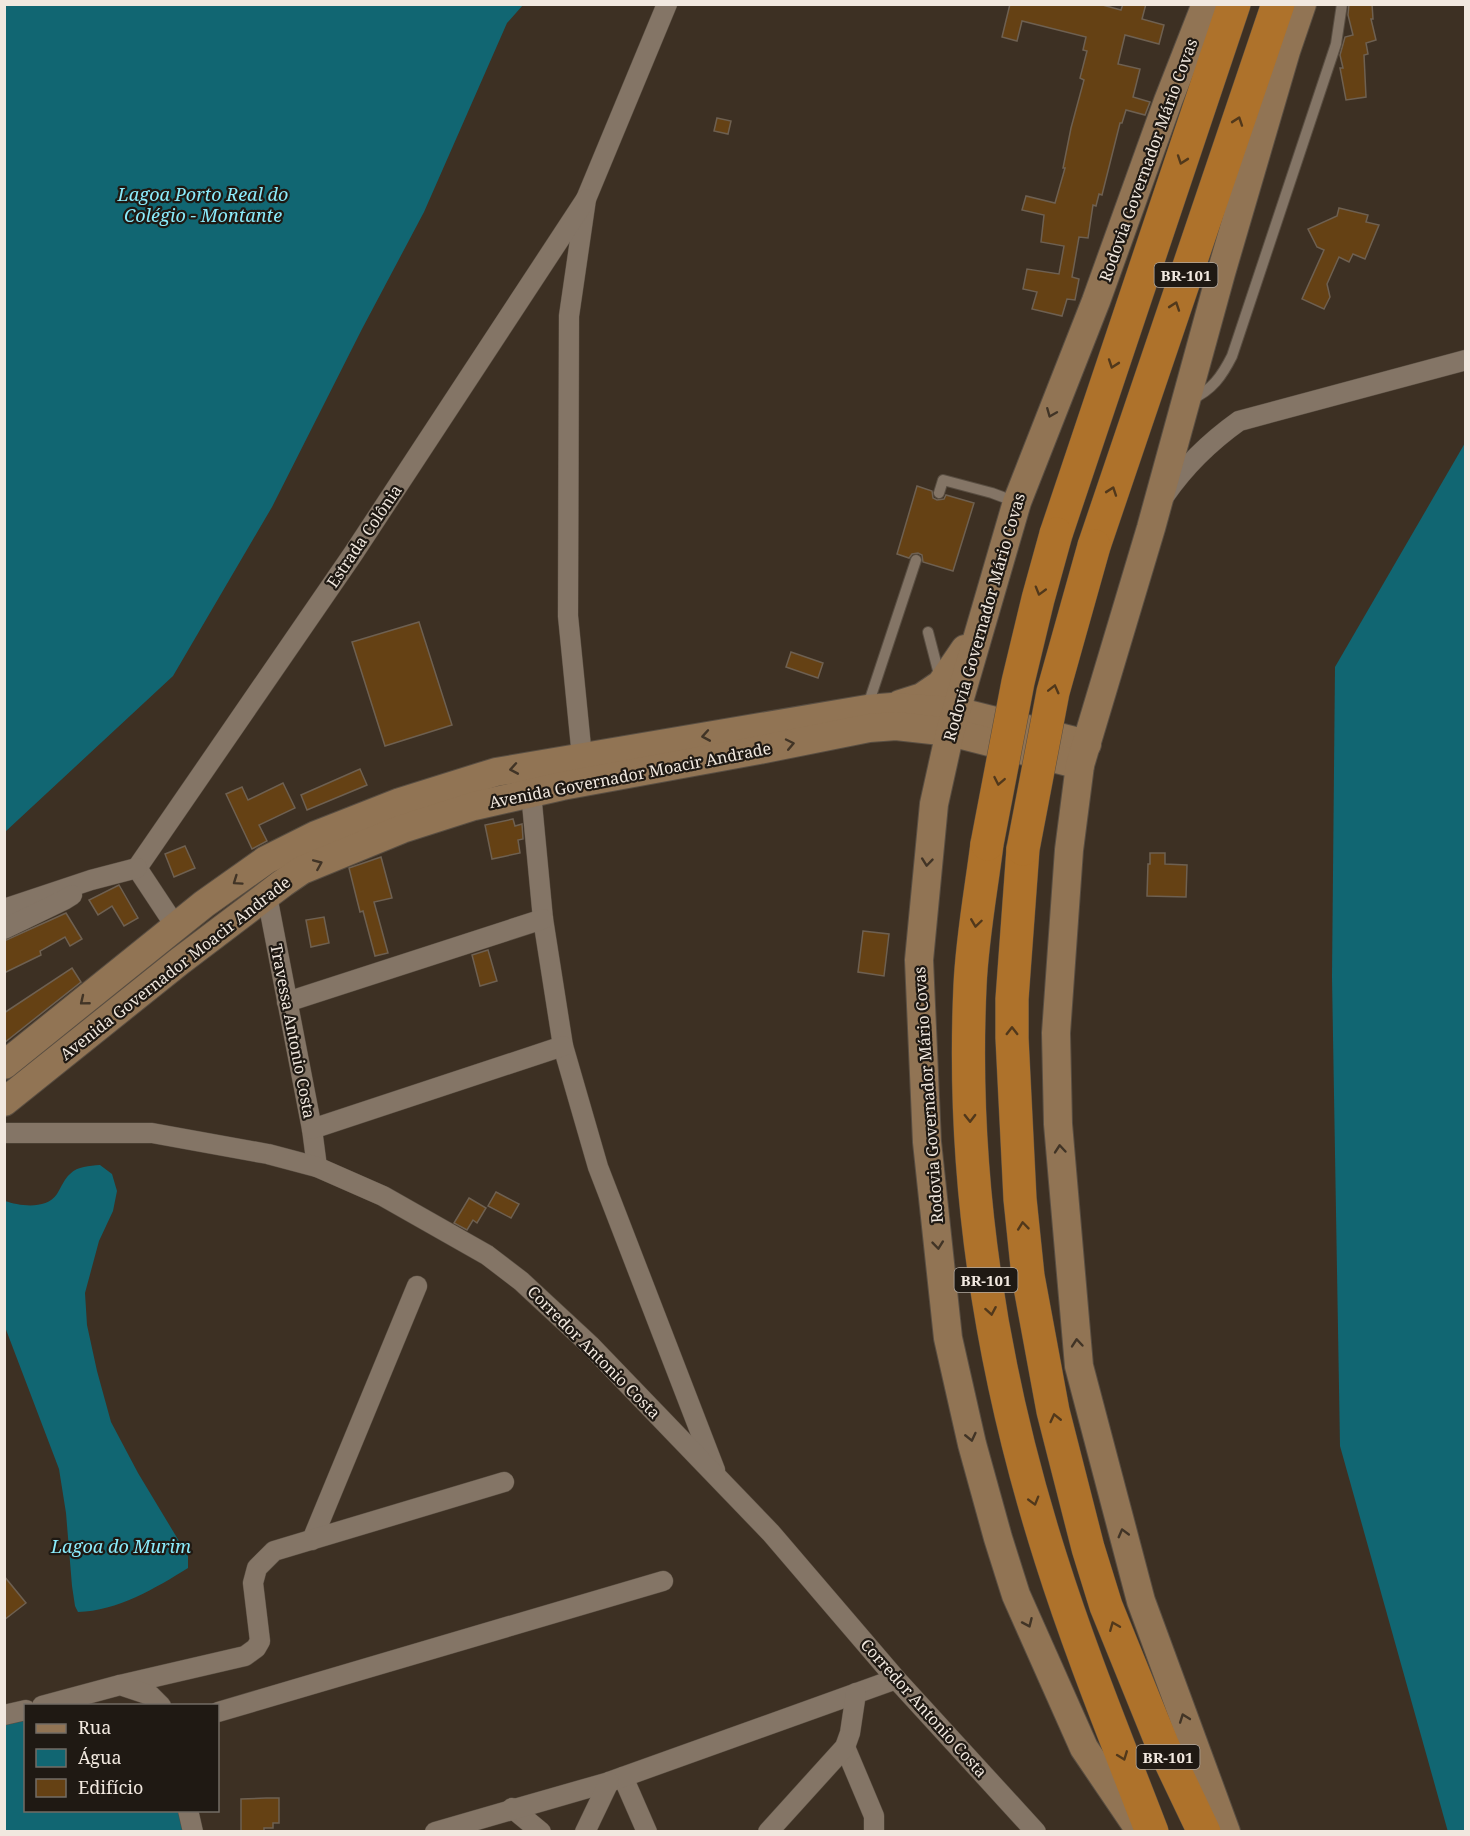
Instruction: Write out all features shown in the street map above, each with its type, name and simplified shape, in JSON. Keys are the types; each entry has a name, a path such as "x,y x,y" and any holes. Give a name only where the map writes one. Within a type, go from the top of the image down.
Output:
{"highway":[{"name":"Rodovia Governador Mário Covas","path":"1152,1832 1050,1558 1012,1419 989,1298 975,1204 970,1135 968,1037 973,950 987,844 1018,682 1038,599 1056,534 1234,4"},
{"name":"BR-101","path":"1204,1832 1162,1744 1106,1606 1088,1548 1053,1411 1028,1276 1020,1199 1012,999 1023,849 1053,692 1094,546 1278,4"}],"main road":[{"name":"Rodovia Governador Mário Covas","path":"1141,1832 1083,1748 1016,1595 972,1444 948,1338 927,1142 919,960 934,804 953,722 1017,502 1096,301 1167,101 1206,4"},
{"path":"1226,1832 1141,1601 1079,1366 1058,1124 1056,1034 1069,850 1083,754 1151,528 1224,262 1302,4"},
{"path":"934,804 927,760 920,747 881,717 922,698 941,684 978,634"},
{"name":"Avenida Governador Moacir Andrade","path":"4,1065 204,904 302,870 402,829 474,806 759,750 881,717"},
{"name":"Avenida Governador Moacir Andrade","path":"4,1102 180,961 272,880 316,835 400,802 496,772 582,757 881,717 953,722 1083,754"}],"street":[{"path":"582,757 568,616 568,328 585,199 667,4"},
{"name":"Estrada Colônia","path":"137,868 353,554 585,199"},
{"path":"1151,528 1166,494 1185,470 1218,436 1239,421 1466,360"},
{"path":"531,793 543,919 563,1046 598,1167 718,1478"},
{"path":"4,909 91,880 137,868 176,927"},
{"path":"4,929 64,900 91,880"},
{"name":"Travessa Antonio Costa","path":"272,880 287,1002 312,1129 317,1167"},
{"path":"287,1002 543,919"},
{"path":"312,1129 563,1046"},
{"name":"Corredor Antonio Costa","path":"4,1133 152,1133 268,1154 317,1167 383,1196 487,1255 521,1281 590,1345 718,1478 787,1551 896,1679 1036,1832"},
{"path":"312,1540 417,1286"},
{"path":"49,1704 245,1656 256,1648 260,1641 253,1583 257,1568 274,1551 504,1482"},
{"path":"219,1712 663,1581"},
{"path":"435,1832 481,1824 512,1808 616,1780 896,1679"},
{"path":"120,1685 150,1695 159,1704"},
{"path":"768,1832 815,1783 845,1747 850,1733 856,1693"},
{"path":"4,1715 24,1710"},
{"path":"845,1747 874,1815 874,1832"},
{"path":"585,1832 616,1780"},
{"path":"616,1780 646,1832"},
{"path":"512,1808 541,1832"},
{"path":"188,1812 193,1832"}],"lane":[{"path":"1186,402 1205,393 1221,378 1232,356 1336,44 1342,4"},
{"path":"939,493 943,480 1017,502"},
{"path":"881,717 916,560"},
{"path":"928,632 941,684"}],"water":[{"name":"Lagoa Porto Real do Colégio - Montante","path":"5,4 523,5 507,23 424,212 272,507 173,676 5,832"},
{"path":"1465,443 1466,1831 1448,1832 1340,1446 1332,977 1335,667"},
{"name":"Lagoa do Murim","path":"100,1165 112,1174 117,1191 113,1211 99,1241 85,1293 87,1325 97,1371 111,1422 138,1473 188,1556 188,1568 122,1603 93,1611 78,1612 72,1586 66,1513 59,1469 5,1327 5,1201 25,1205 46,1203 57,1194 73,1171"},
{"path":"24,1716 24,1812 182,1812 188,1831 5,1831 4,1722"}],"building":[{"path":"1010,4 1099,4 1121,10 1123,4 1146,4 1142,19 1164,25 1159,44 1125,35 1118,64 1140,69 1133,97 1150,102 1145,115 1126,110 1122,123 1120,123 1102,195 1099,194 1096,206 1093,205 1088,238 1079,237 1072,277 1079,279 1075,300 1067,299 1062,316 1032,309 1037,292 1023,289 1027,269 1059,274 1064,246 1041,242 1044,215 1022,210 1026,196 1055,203 1084,80 1080,78 1087,51 1083,50 1086,37 1022,21 1017,41 1002,37"},
{"path":"1349,4 1372,4 1373,19 1371,19 1376,40 1366,43 1368,54 1364,55 1366,97 1346,100 1340,55 1345,37 1353,35 1348,15"},
{"path":"717,118 731,121 728,134 714,131"},
{"path":"1339,208 1368,215 1366,222 1379,225 1365,259 1353,254 1349,262 1339,257 1327,284 1330,297 1324,309 1302,299 1324,250 1317,247 1308,229 1337,216"},
{"path":"917,486 932,491 933,498 937,500 944,499 946,495 974,503 953,571 923,562 922,555 918,553 912,554 909,558 897,554"},
{"path":"419,622 452,725 385,746 352,642"},
{"path":"791,652 823,663 818,678 786,667"},
{"path":"360,769 367,785 307,810 301,795"},
{"path":"283,783 295,808 259,825 267,841 252,849 226,794 242,787 248,800"},
{"path":"513,819 515,826 522,824 523,839 518,840 520,853 492,859 485,825"},
{"path":"185,846 195,868 174,877 165,854"},
{"path":"1150,853 1165,853 1165,864 1187,865 1186,897 1147,896"},
{"path":"381,857 392,898 374,902 388,953 375,956 363,911 360,912 349,868"},
{"path":"119,885 138,918 124,926 112,906 98,915 89,900"},
{"path":"66,913 82,939 70,946 65,937 40,951 41,955 4,973 4,941"},
{"path":"324,917 329,943 311,947 306,920"},
{"path":"863,931 889,934 884,976 858,972"},
{"path":"488,950 497,981 480,986 472,955"},
{"path":"72,968 81,982 4,1043 4,1013"},
{"path":"496,1192 519,1204 511,1218 488,1206"},
{"path":"469,1198 486,1208 477,1223 473,1220 467,1230 454,1223"},
{"path":"4,1576 26,1603 4,1620"},
{"path":"279,1798 279,1823 273,1823 273,1828 264,1828 264,1832 241,1832 241,1799"}]}
